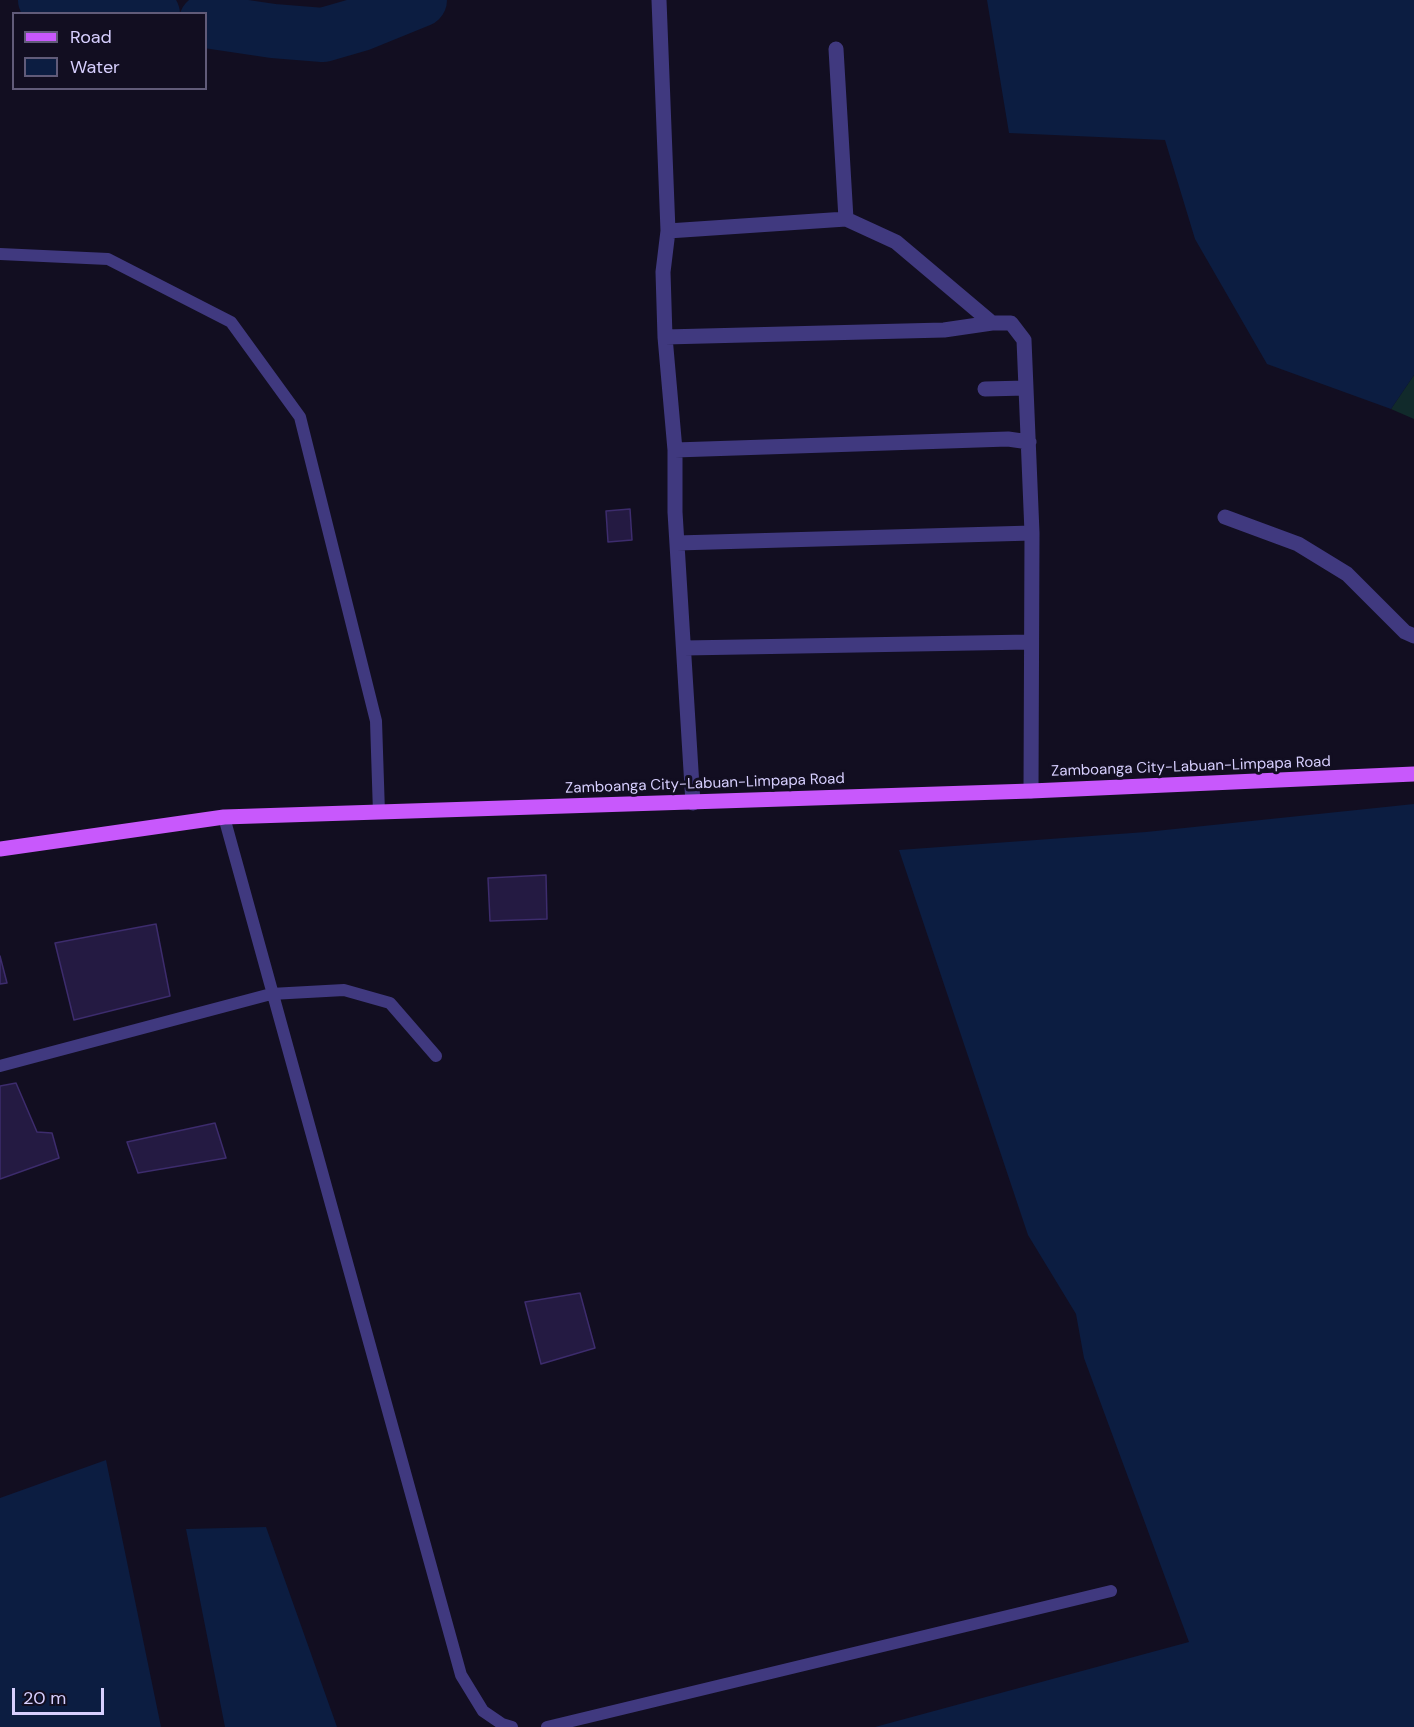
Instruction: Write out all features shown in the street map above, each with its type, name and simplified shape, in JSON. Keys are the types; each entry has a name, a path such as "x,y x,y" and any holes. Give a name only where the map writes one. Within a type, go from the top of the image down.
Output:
{"main road":[{"name":"Zamboanga City-Labuan-Limpapa Road","path":"0,849 224,817 1031,791 1414,774"}],"street":[{"path":"659,0 668,231 663,272 665,337 675,450 677,543 693,803"},
{"path":"836,49 846,219"},
{"path":"668,231 846,219 896,242 992,323"},
{"path":"665,337 945,330 992,323 1011,323 1024,340 1029,442 1032,533 1031,791"},
{"path":"985,389 1026,388"},
{"path":"675,450 1008,439 1029,442"},
{"path":"1226,517 1298,544 1347,574 1405,632 1414,636"},
{"path":"677,543 1032,533"},
{"path":"684,648 1030,642"}],"lane":[{"path":"0,254 108,259 231,322 300,417 376,721 379,813"},
{"path":"224,817 271,994 461,1675 483,1711 502,1724 512,1727"},
{"path":"0,1066 271,994 344,990 390,1003 436,1056"},
{"path":"547,1727 1111,1591"}],"green space":[{"path":"1414,375 1414,419 1391,409"}],"water":[{"path":"987,0 1414,0 1414,375 1391,409 1267,364 1195,239 1165,140 1009,133"},
{"path":"1414,804 1414,1727 875,1727 1189,1642 1084,1358 1076,1314 1028,1235 899,850 1146,832"},
{"path":"106,1460 161,1727 0,1727 0,1498"},
{"path":"266,1527 337,1727 225,1727 186,1529"}],"building":[{"path":"630,509 632,540 608,542 606,511"},
{"path":"546,875 547,919 490,921 488,878"},
{"path":"156,924 170,996 74,1020 55,943"},
{"path":"0,956 7,983 0,984"},
{"path":"16,1083 37,1132 52,1133 59,1158 0,1179 0,1086"},
{"path":"215,1123 226,1158 138,1173 127,1142"},
{"path":"580,1293 595,1348 541,1364 525,1302"}],"waterway":[{"path":"45,0 138,12"},
{"path":"207,21 273,31 323,35 361,24 420,0"}]}
